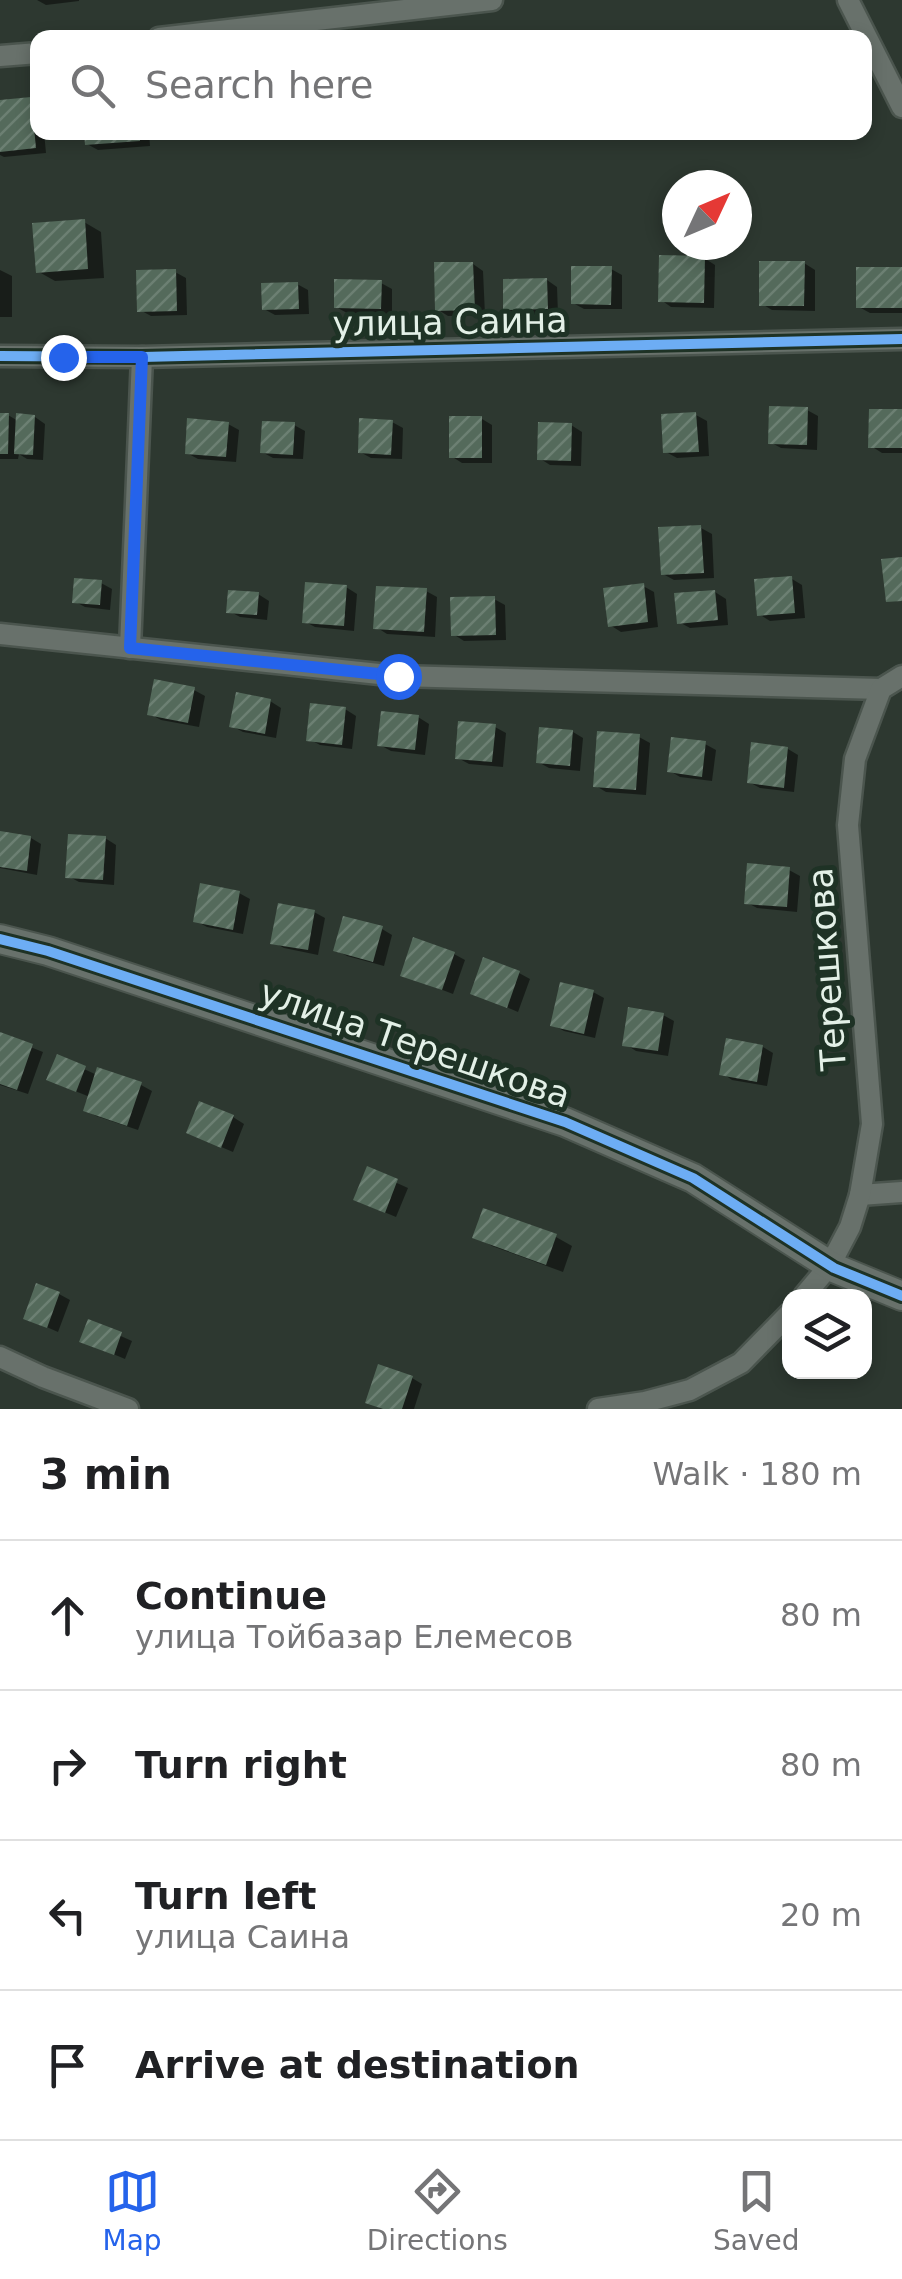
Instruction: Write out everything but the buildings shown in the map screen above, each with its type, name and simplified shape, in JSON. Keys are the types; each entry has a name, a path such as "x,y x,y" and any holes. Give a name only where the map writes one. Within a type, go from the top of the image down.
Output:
{"street":[{"path":"229,30 492,0"},
{"path":"848,0 863,30"},
{"path":"872,48 902,107"},
{"path":"0,56 30,54"},
{"name":"улица Саина","path":"0,356 142,357 902,339"},
{"path":"130,648 142,357"},
{"path":"0,634 398,676 881,689 902,676"},
{"name":"Терешкова","path":"830,1265 850,1226 860,1194 872,1124 848,825 855,759 881,689"},
{"name":"улица Терешкова","path":"0,939 48,951 565,1122 693,1178 830,1265 902,1296"},
{"path":"860,1194 902,1192"},
{"path":"810,1289 830,1265"},
{"path":"598,1409 690,1390 741,1363 782,1322"},
{"path":"0,1356 128,1409"}],"cycle path":[{"path":"0,356 142,357 902,339"},
{"path":"0,939 48,951 565,1122 693,1178 834,1268 902,1296"}],"route":[{"path":"63,357 142,357 130,648 398,676"}]}
